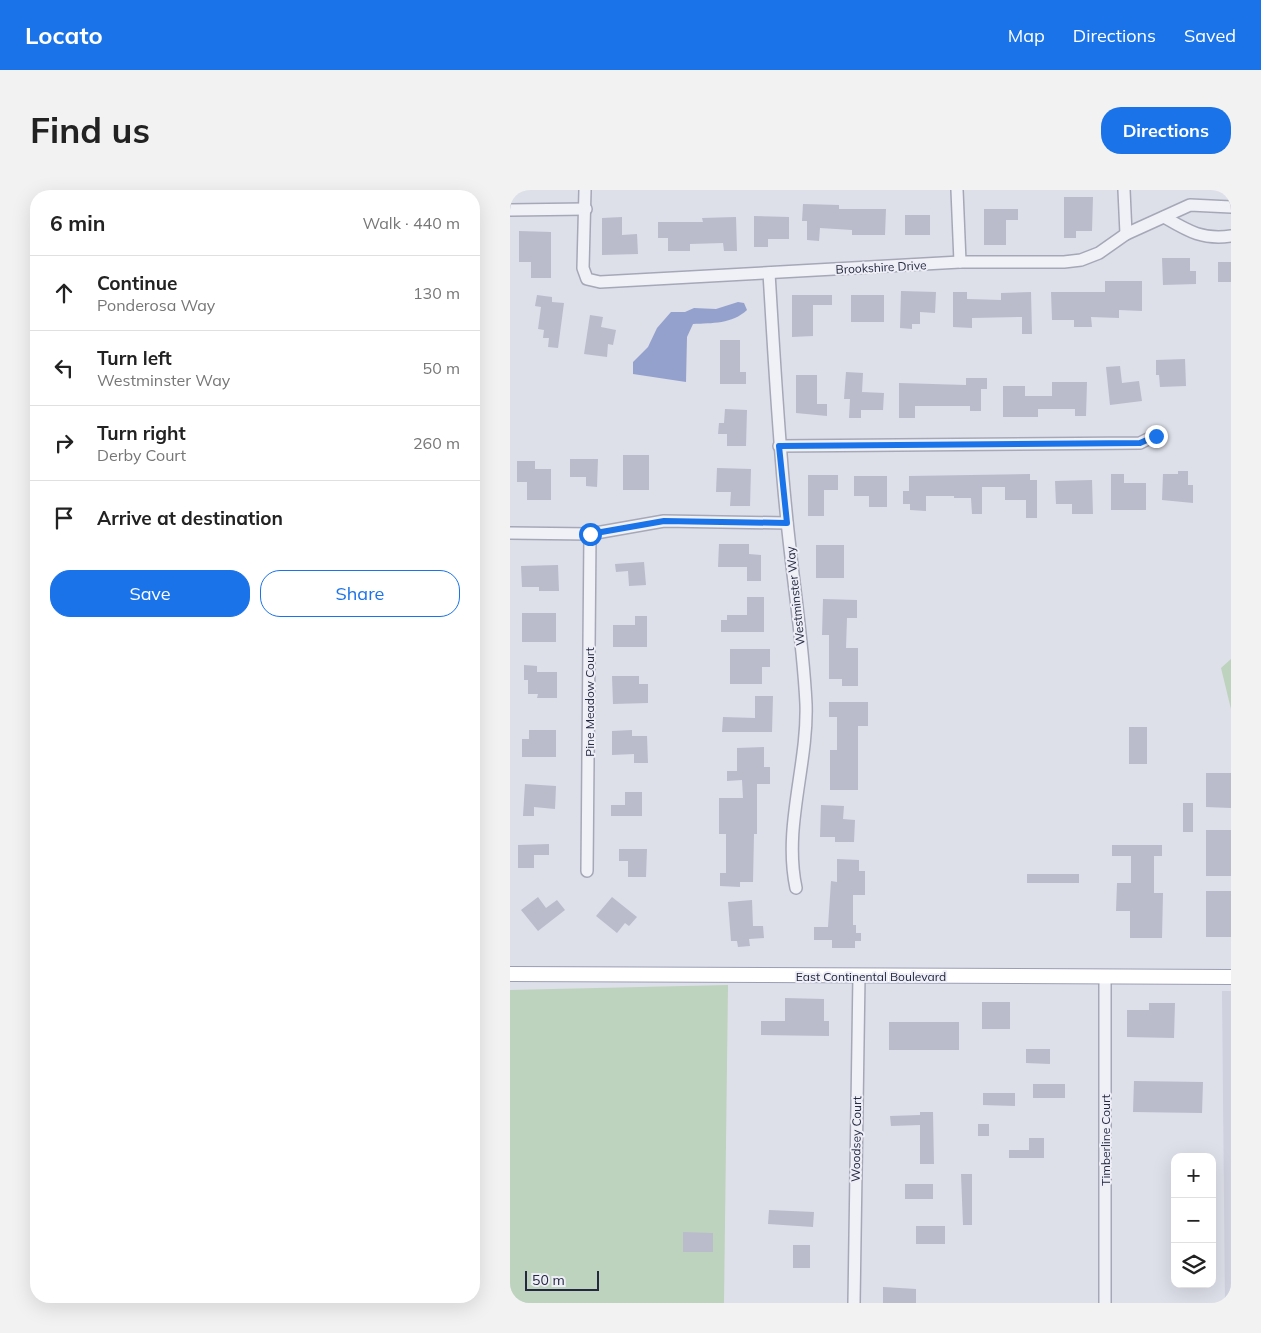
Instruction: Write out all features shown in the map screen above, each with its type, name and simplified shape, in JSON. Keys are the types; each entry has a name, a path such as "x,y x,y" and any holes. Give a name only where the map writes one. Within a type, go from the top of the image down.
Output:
{"main road":[{"name":"East Continental Boulevard","path":"510,974 1105,978 1231,977"}],"street":[{"path":"510,210 586,209 585,190"},
{"path":"957,190 960,262"},
{"path":"1124,190 1126,234"},
{"name":"Brookshire Drive","path":"586,209 583,268 587,279 600,282 960,262 1081,260 1099,253 1126,234 1190,205 1231,207"},
{"path":"1164,217 1188,232 1205,237 1231,236"},
{"name":"Westminster Way","path":"769,273 779,446 806,709 804,754 792,849 792,869 796,888"},
{"path":"779,446 1140,443 1156,436"},
{"path":"510,533 590,534 664,521 787,523"},
{"name":"Pine Meadow Court","path":"587,871 590,534"},
{"name":"Woodsey Court","path":"854,1303 859,976"},
{"name":"Timberline Court","path":"1105,978 1105,1303"}],"shaded area":[{"path":"1222,991 1231,991 1231,1303 1225,1303"}],"green space":[{"path":"1231,659 1231,709 1221,668"},
{"path":"728,985 724,1303 510,1303 510,990"}],"water":[{"path":"738,302 744,303 747,310 735,318 722,322 693,324 687,337 686,382 633,374 633,362 648,347 657,328 671,312 685,312 694,308 716,309"}],"building":[{"path":"1064,197 1093,197 1092,231 1076,231 1076,238 1064,238"},
{"path":"803,204 839,205 839,209 886,209 885,235 852,235 852,230 820,228 819,241 807,240 807,221 802,221"},
{"path":"984,209 1018,209 1018,220 1006,220 1006,245 984,245"},
{"path":"905,215 930,215 930,235 905,235"},
{"path":"754,216 789,217 789,239 768,239 768,247 754,247"},
{"path":"622,217 622,235 637,234 638,254 602,255 602,218"},
{"path":"736,217 737,251 724,251 723,243 690,244 690,251 668,251 668,238 658,238 658,222 703,222 702,218"},
{"path":"519,231 551,232 551,278 531,278 531,262 519,262"},
{"path":"1162,258 1190,258 1190,271 1196,271 1196,284 1163,285"},
{"path":"1218,262 1231,262 1231,282 1218,282"},
{"path":"1105,281 1142,281 1142,311 1119,310 1119,318 1091,317 1092,327 1074,327 1074,320 1052,320 1051,292 1105,292"},
{"path":"901,291 936,292 935,313 920,312 920,324 912,324 912,329 900,328"},
{"path":"953,292 967,292 967,299 1001,300 1001,293 1031,292 1032,334 1022,334 1022,317 972,318 972,328 953,327"},
{"path":"537,295 552,297 552,302 564,303 558,348 548,347 549,338 543,338 544,330 538,329 541,307 535,306"},
{"path":"792,295 832,295 832,305 813,305 813,336 792,337"},
{"path":"851,295 884,295 884,322 851,322"},
{"path":"590,315 603,317 601,327 616,330 613,345 608,344 607,357 584,354"},
{"path":"720,340 740,340 740,372 746,372 746,384 720,384"},
{"path":"1185,359 1186,386 1160,387 1159,375 1156,375 1156,360"},
{"path":"1120,366 1122,383 1139,381 1142,401 1110,405 1106,367"},
{"path":"846,372 863,373 862,392 884,393 883,410 861,410 861,418 849,418 850,399 844,399"},
{"path":"796,375 817,375 817,404 827,404 827,416 796,413"},
{"path":"966,378 987,378 987,389 981,389 981,411 970,411 970,406 915,406 915,418 899,418 899,383 966,385"},
{"path":"1052,382 1087,382 1086,416 1075,416 1075,409 1038,409 1038,417 1003,417 1003,386 1025,386 1025,396 1052,396"},
{"path":"725,409 747,410 746,446 727,446 727,434 718,434 719,423 724,423"},
{"path":"623,455 649,455 649,490 623,490"},
{"path":"570,459 598,459 597,487 586,486 586,477 570,477"},
{"path":"517,461 535,461 535,469 551,469 551,500 527,500 527,482 517,482"},
{"path":"717,468 751,469 750,506 730,506 731,492 716,492"},
{"path":"1178,471 1188,471 1188,485 1193,485 1193,503 1162,500 1163,474 1178,474"},
{"path":"1030,474 1030,480 1037,480 1037,518 1026,518 1026,500 1005,500 1005,487 982,487 982,514 972,514 971,498 926,496 926,511 910,510 910,504 903,504 903,491 909,491 909,476"},
{"path":"1111,474 1124,474 1124,483 1146,483 1146,510 1111,510"},
{"path":"808,475 838,475 838,490 824,490 824,516 808,516"},
{"path":"854,476 887,476 887,507 869,507 869,496 854,496"},
{"path":"1092,480 1093,514 1072,514 1072,504 1056,504 1055,481"},
{"path":"719,544 749,544 749,554 761,555 761,581 747,581 747,567 718,567"},
{"path":"816,545 844,545 844,578 816,578"},
{"path":"644,562 646,585 629,586 628,571 616,572 615,564"},
{"path":"558,565 559,591 539,591 539,587 522,587 521,566"},
{"path":"747,597 764,597 764,632 721,632 721,620 727,620 727,615 747,615"},
{"path":"823,599 857,600 857,618 847,618 846,648 858,648 858,686 842,686 842,679 829,679 829,635 822,635"},
{"path":"522,613 556,613 556,642 522,642"},
{"path":"635,616 647,616 647,647 613,647 613,625 635,625"},
{"path":"730,649 770,649 770,667 762,667 762,684 730,684"},
{"path":"524,665 537,666 537,672 557,672 557,698 537,698 538,694 528,694 528,680 524,680"},
{"path":"612,676 639,676 639,684 648,684 648,703 613,704"},
{"path":"755,696 773,696 772,732 722,732 723,717 755,718"},
{"path":"829,702 868,702 868,726 858,726 858,790 830,790 830,750 837,750 837,717 829,717"},
{"path":"1129,727 1147,727 1147,764 1129,764"},
{"path":"529,730 556,730 556,757 522,757 522,739 529,739"},
{"path":"632,730 632,736 647,736 648,763 634,763 634,754 612,755 612,731"},
{"path":"764,747 764,767 770,767 770,784 757,784 757,834 754,834 753,882 740,882 740,887 720,886 720,873 726,873 726,834 719,834 719,798 743,798 742,780 727,781 727,771 737,771 737,748"},
{"path":"1206,773 1231,773 1231,808 1206,807"},
{"path":"525,784 556,786 555,809 534,807 534,816 523,816"},
{"path":"625,792 642,792 642,816 611,816 611,805 625,805"},
{"path":"1183,803 1193,803 1193,832 1183,832"},
{"path":"821,805 844,806 843,819 855,820 854,842 835,842 835,837 820,837"},
{"path":"1206,830 1231,830 1231,876 1206,876"},
{"path":"549,844 549,855 534,855 534,868 518,868 518,845"},
{"path":"1112,845 1162,845 1162,856 1154,856 1154,893 1163,893 1162,938 1130,938 1130,911 1116,911 1117,883 1131,883 1131,856 1112,856"},
{"path":"619,849 647,849 646,877 628,877 628,861 619,861"},
{"path":"837,859 859,860 859,871 865,871 865,895 853,895 853,925 856,925 856,933 861,933 861,941 855,941 855,948 832,948 832,940 814,940 814,927 828,927 831,881 837,882"},
{"path":"1027,874 1079,874 1079,883 1027,883"},
{"path":"1206,891 1231,891 1231,937 1206,937"},
{"path":"538,897 546,908 557,900 565,910 538,931 521,910"},
{"path":"612,897 637,917 629,926 625,923 617,933 596,916"},
{"path":"752,900 753,926 763,926 764,938 749,939 750,946 738,947 737,941 731,941 728,902"},
{"path":"785,998 824,999 824,1021 829,1021 829,1036 761,1035 761,1021 785,1021"},
{"path":"982,1002 1010,1002 1010,1029 982,1029"},
{"path":"1149,1003 1175,1003 1174,1038 1127,1037 1127,1010 1149,1010"},
{"path":"889,1022 959,1022 959,1050 889,1050"},
{"path":"1026,1049 1050,1049 1050,1064 1026,1063"},
{"path":"1134,1081 1203,1082 1202,1113 1133,1112"},
{"path":"1033,1084 1065,1084 1065,1098 1033,1098"},
{"path":"983,1093 1015,1093 1015,1106 983,1105"},
{"path":"920,1112 933,1112 934,1164 920,1164 920,1125 891,1126 890,1116 920,1115"},
{"path":"978,1124 989,1124 989,1136 978,1136"},
{"path":"1029,1138 1044,1138 1044,1158 1009,1158 1009,1150 1029,1150"},
{"path":"961,1174 972,1174 972,1225 963,1225"},
{"path":"905,1184 933,1184 933,1199 905,1199"},
{"path":"769,1210 814,1212 813,1227 768,1224"},
{"path":"916,1226 945,1226 945,1244 916,1244"},
{"path":"683,1232 713,1233 713,1252 683,1252"},
{"path":"793,1245 810,1245 810,1268 793,1268"},
{"path":"883,1287 916,1289 916,1303 883,1303"}],"route":[{"path":"590,534 664,521 787,523 779,446 1140,443 1156,436"}]}
